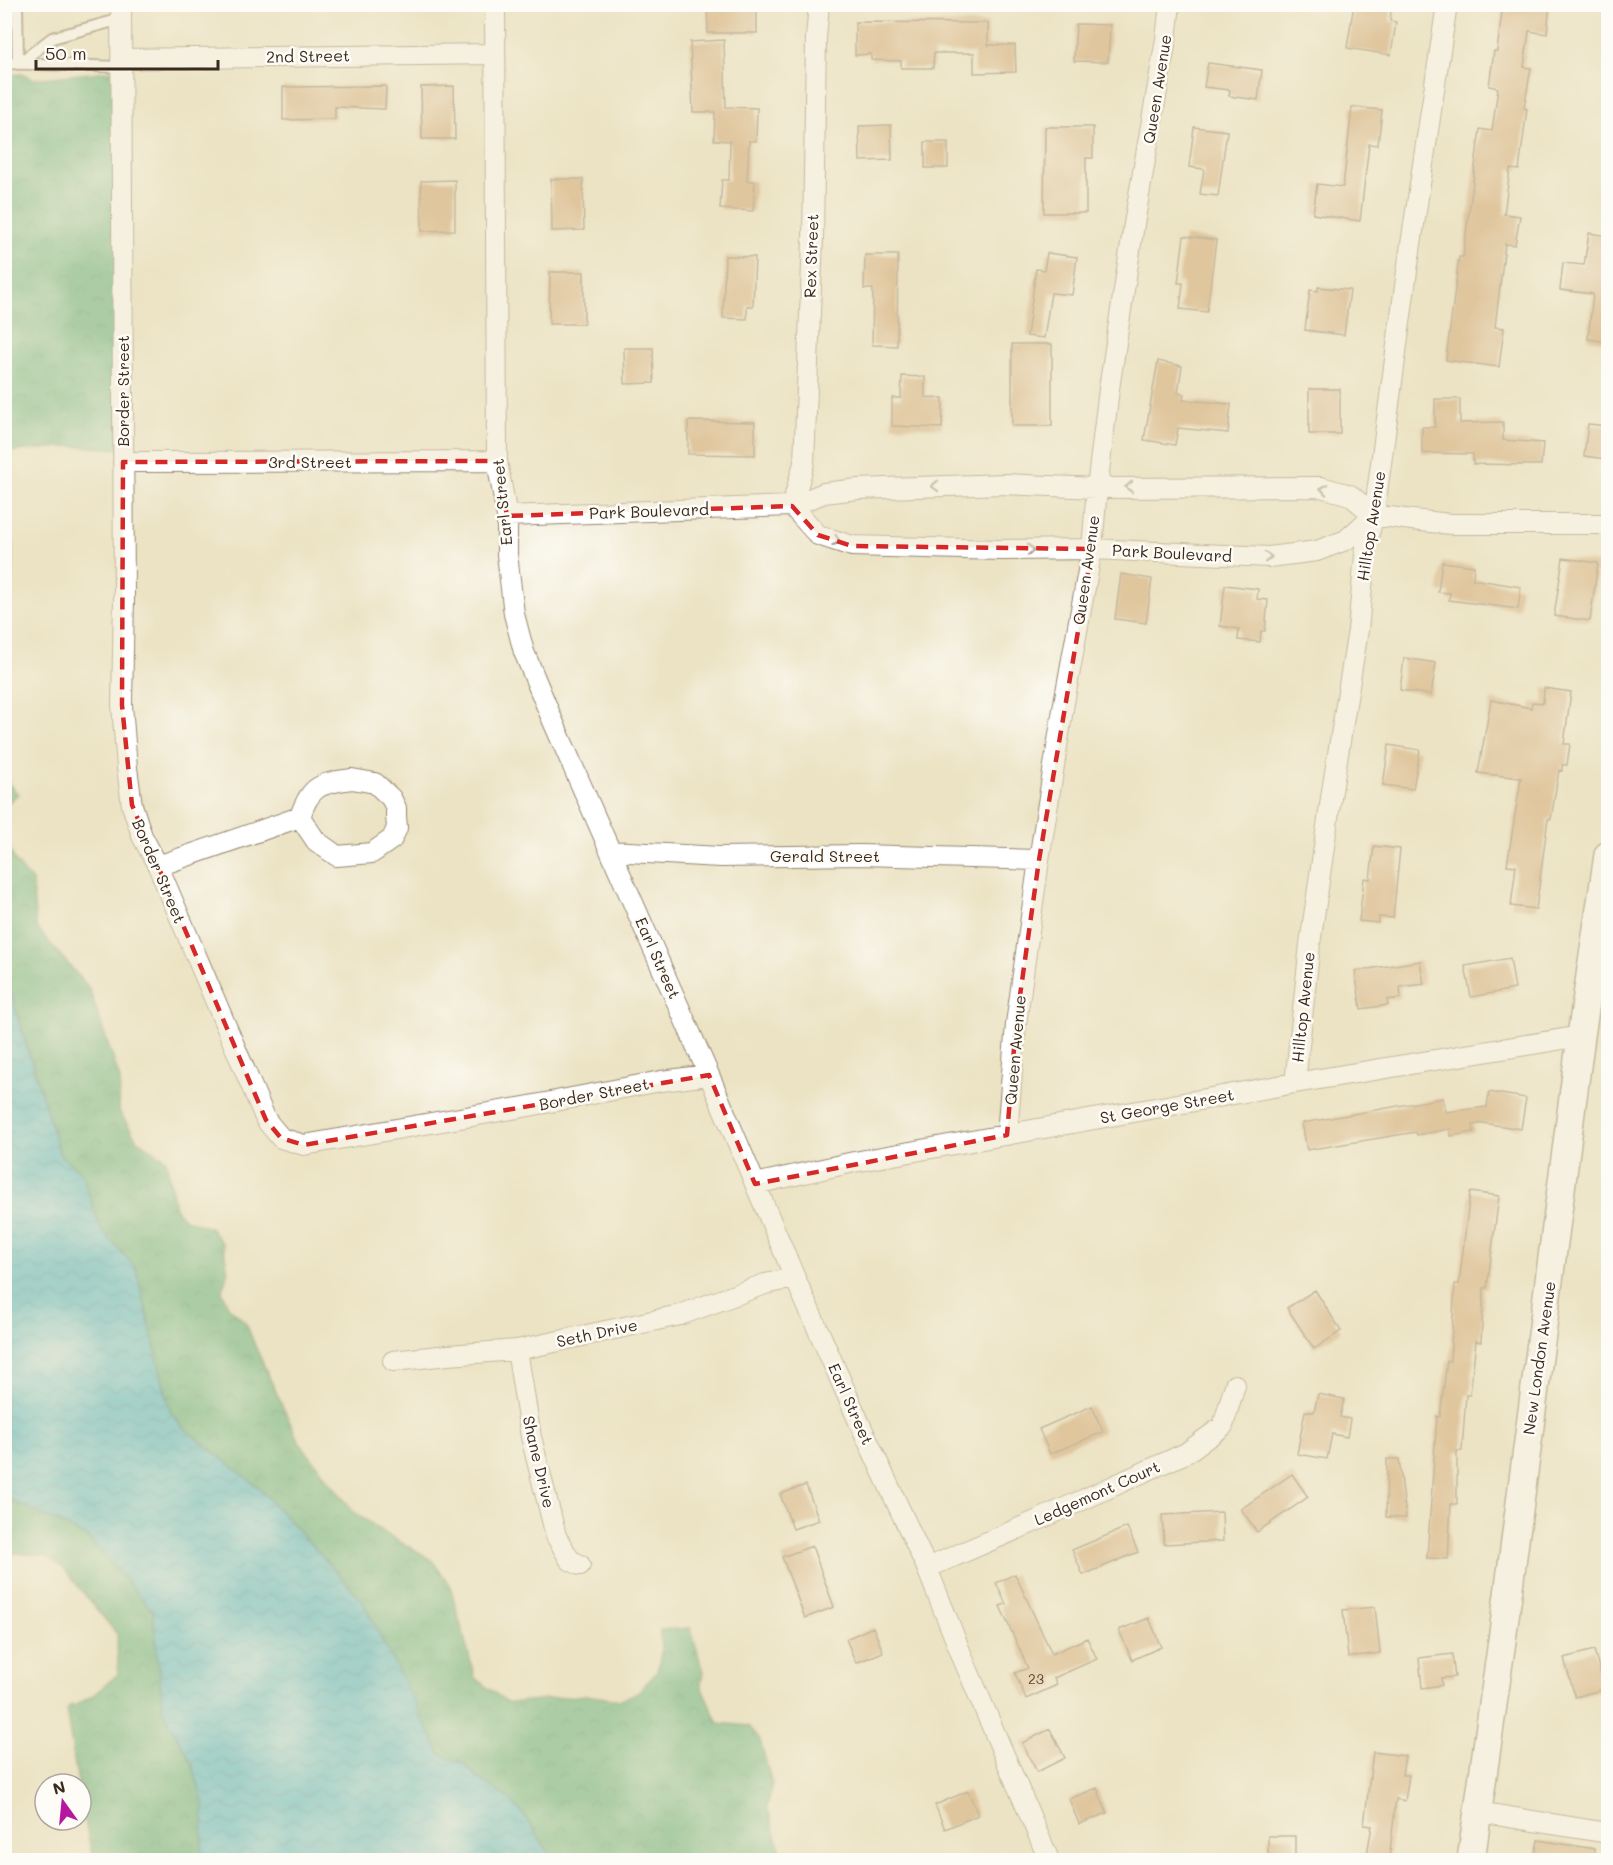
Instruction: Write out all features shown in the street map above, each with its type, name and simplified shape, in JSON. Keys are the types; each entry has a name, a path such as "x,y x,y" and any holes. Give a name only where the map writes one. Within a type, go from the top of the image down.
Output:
{"main road":[{"name":"New London Avenue","path":"1471,1860 1543,1338 1581,1036 1608,855"}],"street":[{"name":"Earl Street","path":"495,4 497,461 507,516 507,554 514,614 524,652 795,1278 927,1568 1049,1860"},
{"name":"Rex Street","path":"792,506 804,463 813,239 816,38 819,4"},
{"name":"Queen Avenue","path":"1007,1135 1016,1024 1039,860 1092,549 1111,377 1170,4"},
{"name":"Hilltop Avenue","path":"1295,1083 1310,944 1358,630 1366,544 1374,515 1447,4"},
{"name":"Border Street","path":"121,12 124,597 122,705 127,768 132,805 142,836 158,866 266,1120 281,1138 304,1145 661,1081 709,1075"},
{"name":"2nd Street","path":"121,63 495,54"},
{"name":"3rd Street","path":"123,462 497,461"},
{"name":"Park Boulevard","path":"507,516 792,506 824,493 858,489 1005,484 1097,488 1321,487 1350,495 1374,515 1346,540 1317,551 1269,557 1092,549 1002,550 852,546 818,535 792,506"},
{"path":"1374,515 1451,524 1608,524"},
{"path":"352,779 375,783 391,798 396,808 397,828 392,839 372,853 337,856 316,841 300,817 305,800 315,790 327,783 352,779"},
{"path":"158,866 300,817"},
{"name":"Gerald Street","path":"611,851 720,857 860,855 1039,860"},
{"name":"St George Street","path":"755,1184 854,1162 1295,1083 1581,1036"},
{"name":"Seth Drive","path":"393,1360 517,1350 680,1315 765,1284 795,1278"},
{"name":"Shane Drive","path":"517,1350 531,1437 555,1536 570,1560 579,1565"},
{"name":"Ledgemont Court","path":"927,1568 1186,1453 1223,1426 1236,1385"},
{"path":"1478,1812 1608,1833"}],"lane":[{"path":"16,4 18,64"},
{"path":"18,64 52,38 121,12"},
{"path":"4,63 121,63"}],"highlighted area":[{"path":"497,461 507,516 792,506 818,535 852,546 1092,549 1039,860 1016,1024 1007,1135 755,1184 709,1075 304,1145 281,1138 266,1120 132,805 122,705 123,462"}],"green space":[{"path":"116,70 120,449 73,446 5,452 5,75 22,74 34,79"},
{"path":"5,540 12,544 13,567 5,627"},
{"path":"5,779 18,794 5,806"},
{"path":"4,837 15,861 32,881 36,927 89,988 120,1079 119,1111 137,1140 166,1159 175,1208 185,1219 210,1228 223,1244 228,1272 222,1291 228,1306 246,1323 299,1442 353,1511 388,1535 431,1559 450,1585 475,1678 508,1703 585,1695 621,1700 638,1692 657,1672 661,1652 660,1630 691,1628 703,1672 701,1685 718,1723 749,1726 760,1740 772,1784 767,1807 784,1860 554,1860 510,1799 476,1777 464,1764 441,1755 361,1599 258,1487 181,1426 170,1411 136,1268 101,1229 81,1173 60,1155 5,972"},
{"path":"5,1497 88,1537 153,1611 163,1710 192,1763 204,1805 201,1860 93,1860 87,1832 93,1832 93,1772 76,1772 66,1710 71,1705 72,1707 92,1696 118,1674 117,1634 63,1568 46,1556 16,1553 5,1558"}],"water":[{"path":"4,972 60,1155 81,1173 101,1229 136,1268 170,1411 181,1426 258,1487 361,1599 441,1755 464,1764 476,1777 510,1799 554,1860 201,1860 204,1805 192,1763 163,1710 153,1611 88,1537 5,1497"}],"building":[{"path":"707,4 757,4 757,33 708,33"},
{"path":"1354,4 1392,4 1390,21 1396,22 1391,55 1347,48"},
{"path":"1503,4 1550,4 1547,34 1529,31 1524,67 1531,68 1524,108 1527,109 1519,170 1510,169 1504,214 1520,216 1515,245 1505,244 1495,327 1504,328 1499,367 1446,360 1459,257 1463,257 1480,129 1492,131 1498,88 1489,86 1494,51 1497,51"},
{"path":"855,22 988,23 988,45 1015,45 1016,72 974,73 974,53 934,53 933,68 901,68 901,61 871,60 871,54 855,55"},
{"path":"1076,24 1110,25 1108,62 1074,61"},
{"path":"724,40 726,107 757,108 756,141 749,141 747,181 755,181 753,211 720,209 722,180 729,180 730,141 714,140 715,112 693,112 690,42"},
{"path":"1208,63 1262,70 1258,100 1229,96 1230,90 1204,87"},
{"path":"386,86 385,109 335,107 335,119 283,120 283,87"},
{"path":"454,86 455,139 422,139 421,87"},
{"path":"1352,107 1382,110 1378,145 1369,144 1360,221 1313,214 1317,184 1343,187"},
{"path":"891,125 892,160 860,161 859,126"},
{"path":"1045,127 1093,127 1093,158 1086,158 1086,213 1044,213"},
{"path":"1194,127 1227,131 1218,196 1200,194 1204,169 1189,167"},
{"path":"925,142 948,142 948,168 925,168"},
{"path":"551,179 583,179 584,230 552,231"},
{"path":"455,180 455,230 422,231 421,181"},
{"path":"1589,233 1608,236 1608,342 1588,339 1593,294 1560,290 1563,263 1584,265"},
{"path":"1184,236 1216,240 1207,312 1180,309 1183,283 1178,283"},
{"path":"1047,253 1077,257 1072,295 1051,293 1044,338 1027,336 1036,269 1044,270"},
{"path":"865,255 898,255 897,346 872,345 873,289 864,289"},
{"path":"725,256 755,257 753,306 747,306 747,319 723,318"},
{"path":"550,272 584,272 584,324 549,324"},
{"path":"1318,287 1350,290 1344,335 1305,330 1310,290 1318,291"},
{"path":"1012,344 1052,344 1052,426 1012,426"},
{"path":"624,348 653,348 654,383 625,384"},
{"path":"1158,361 1182,366 1178,393 1184,394 1183,400 1231,404 1228,433 1178,428 1175,445 1144,440"},
{"path":"902,376 925,377 925,397 943,398 942,428 892,426 892,398 901,398"},
{"path":"1309,389 1340,389 1340,434 1309,434"},
{"path":"1435,399 1460,399 1460,423 1503,422 1503,440 1543,443 1541,465 1473,464 1473,454 1422,453 1422,427 1435,427"},
{"path":"688,421 755,422 755,455 688,454"},
{"path":"1588,424 1608,426 1607,459 1584,456"},
{"path":"1563,558 1598,563 1590,621 1554,616"},
{"path":"1442,562 1474,566 1473,579 1521,587 1518,609 1449,600 1450,593 1438,592"},
{"path":"1121,574 1152,579 1146,623 1115,619"},
{"path":"1225,585 1258,589 1257,599 1268,600 1265,631 1261,631 1260,642 1238,640 1239,629 1220,626"},
{"path":"1404,658 1436,663 1431,695 1400,690"},
{"path":"1544,688 1571,692 1564,744 1570,744 1567,765 1562,765 1562,771 1559,770 1551,819 1548,819 1536,909 1511,906 1516,866 1507,865 1521,778 1478,773 1491,700 1531,708 1532,702 1543,703"},
{"path":"1389,745 1420,750 1413,789 1383,785"},
{"path":"1374,846 1400,849 1393,918 1379,917 1378,923 1359,921 1364,878 1370,879"},
{"path":"1510,958 1515,989 1471,997 1465,966"},
{"path":"1420,961 1424,984 1400,987 1401,998 1387,1000 1388,1005 1361,1009 1355,971"},
{"path":"1489,1092 1526,1098 1521,1129 1483,1123 1473,1125 1474,1132 1451,1136 1450,1129 1417,1135 1416,1132 1307,1150 1302,1123 1443,1098 1446,1112 1487,1107"},
{"path":"1470,1192 1499,1196 1487,1288 1484,1288 1481,1342 1476,1341 1470,1395 1466,1395 1462,1451 1457,1451 1457,1504 1451,1504 1448,1559 1427,1558 1437,1416 1440,1417 1447,1361 1450,1361 1455,1284 1459,1284"},
{"path":"1315,1290 1341,1331 1314,1349 1287,1308"},
{"path":"1318,1394 1344,1399 1340,1417 1350,1419 1347,1437 1332,1434 1327,1459 1297,1454 1305,1411 1314,1412"},
{"path":"1092,1406 1103,1432 1050,1454 1039,1429"},
{"path":"1387,1459 1399,1459 1406,1518 1386,1517"},
{"path":"1292,1474 1308,1497 1257,1532 1241,1509"},
{"path":"806,1485 819,1520 793,1529 780,1494"},
{"path":"1222,1512 1223,1541 1164,1544 1162,1515"},
{"path":"1127,1527 1138,1552 1083,1575 1072,1550"},
{"path":"812,1546 834,1607 805,1618 782,1557"},
{"path":"1015,1574 1052,1654 1087,1638 1097,1659 1054,1678 1057,1685 1026,1699 1015,1673 1028,1668 1000,1606 1006,1604 996,1583"},
{"path":"1375,1607 1380,1653 1348,1657 1343,1610"},
{"path":"1149,1618 1161,1647 1132,1660 1119,1630"},
{"path":"873,1627 883,1652 856,1663 846,1639"},
{"path":"1594,1650 1605,1689 1575,1697 1564,1658"},
{"path":"1452,1654 1455,1677 1441,1678 1442,1685 1422,1688 1419,1658"},
{"path":"1050,1729 1065,1758 1037,1772 1022,1743"},
{"path":"1373,1752 1405,1756 1402,1775 1409,1775 1405,1801 1396,1799 1389,1860 1366,1860 1372,1826 1364,1825"},
{"path":"1097,1788 1107,1813 1079,1824 1069,1799"},
{"path":"968,1791 978,1815 945,1829 935,1805"},
{"path":"1268,1836 1295,1836 1295,1860 1268,1860"},
{"path":"1538,1840 1595,1849 1594,1860 1534,1860"}]}
